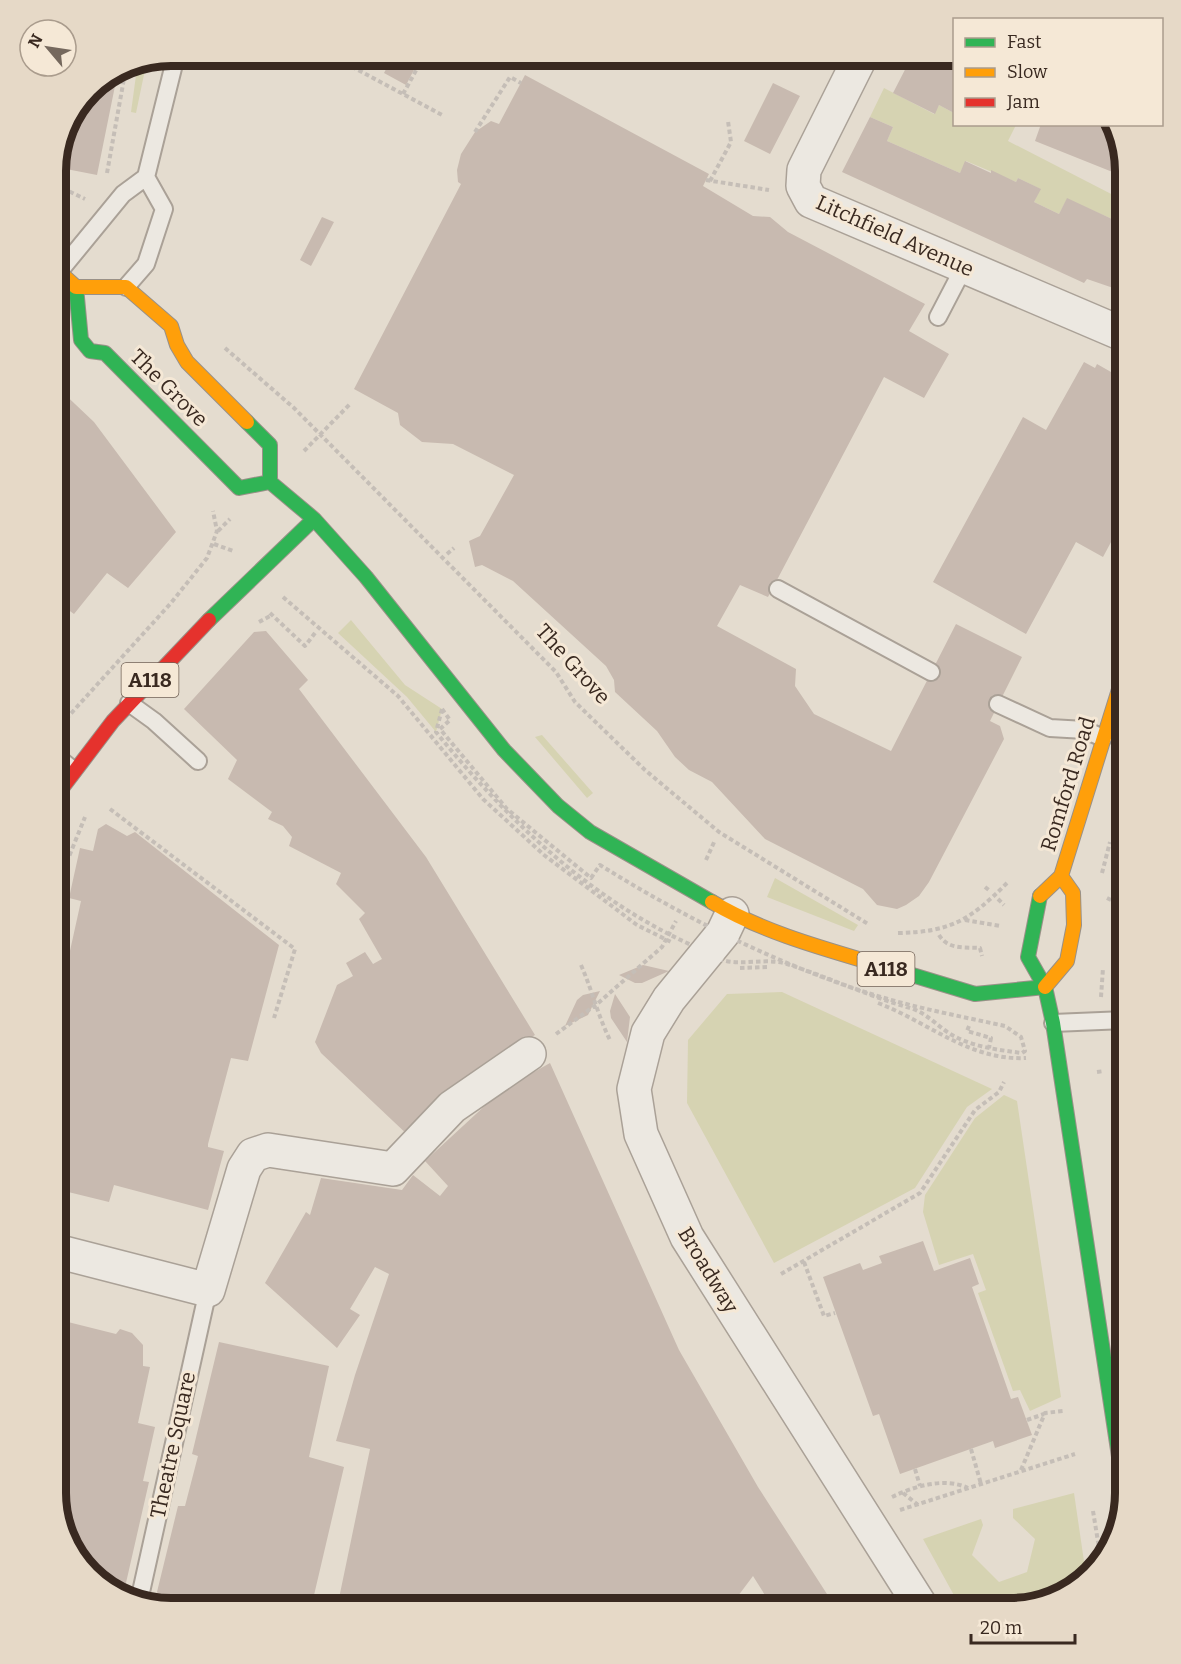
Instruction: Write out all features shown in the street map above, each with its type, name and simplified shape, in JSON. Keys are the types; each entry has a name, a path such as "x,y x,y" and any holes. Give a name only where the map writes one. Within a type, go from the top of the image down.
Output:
{"main road":[{"path":"66,278 76,287 126,286"},
{"name":"The Grove","path":"76,287 81,340 90,351 105,353 239,488 270,482 270,445 187,362 177,345 171,326 126,286"},
{"path":"270,482 314,519"},
{"name":"A118","path":"66,781 107,726 179,649 314,519 366,577 504,750 558,806 590,832 732,914 863,962 975,994 1045,987"},
{"name":"Romford Road","path":"1061,876 1073,893 1074,925 1066,961 1045,987 1028,957 1040,897 1061,876 1115,701"},
{"path":"1045,987 1053,1023 1115,1430"}],"street":[{"name":"Litchfield Avenue","path":"856,66 804,170 803,186 811,201 1115,331"},
{"name":"Broadway","path":"732,914 723,933 669,999 648,1033 634,1089 641,1134 687,1237 865,1522 915,1598"},
{"path":"66,1254 208,1290 244,1169 253,1155 268,1150 393,1169 452,1107 530,1054"}],"lane":[{"path":"66,260 123,194 146,177 174,66"},
{"path":"126,286 146,264 164,209 146,177"},
{"path":"938,317 964,267"},
{"path":"778,589 932,672"},
{"path":"129,703 154,721 198,761"},
{"path":"998,704 1050,728 1085,730 1103,738"},
{"path":"66,764 73,770"},
{"path":"1053,1023 1115,1020"},
{"name":"Theatre Square","path":"141,1593 208,1290"}],"path":[{"path":"351,66 444,116"},
{"path":"403,94 418,66"},
{"path":"475,132 510,77 521,83"},
{"path":"106,175 124,78"},
{"path":"728,121 731,142 708,181 767,190 811,201"},
{"path":"66,190 85,199 89,194"},
{"name":"The Grove","path":"220,343 321,435 556,672 575,702 645,770 719,832 869,925 879,928"},
{"path":"307,448 351,403"},
{"path":"66,718 171,603 207,558 217,531 232,518"},
{"path":"214,544 233,550"},
{"path":"447,554 454,548"},
{"path":"287,600 398,696 483,799 544,855 637,925 666,940"},
{"path":"265,609 304,646 315,633"},
{"path":"110,809 295,949 274,1018"},
{"path":"704,865 715,840"},
{"path":"985,886 990,891"},
{"path":"1107,898 1115,902"},
{"path":"530,1054 597,1004 662,947 681,914"},
{"path":"889,931 898,933 937,930 965,920 1005,927"},
{"path":"939,935 942,941 956,947 980,948 982,956"},
{"path":"719,963 743,968 779,969"},
{"path":"582,965 597,1004 600,1020 634,1089"},
{"path":"790,972 902,1012 956,1043 1005,1059 1025,1058"},
{"path":"970,1019 967,1031 991,1038 989,1048"},
{"path":"1097,1072 1104,1071"},
{"path":"781,1274 920,1193 975,1110 999,1092 1004,1082"},
{"path":"804,1262 824,1316 835,1312"},
{"path":"1027,1420 1045,1413 1063,1411"},
{"path":"1020,1471 1045,1413"},
{"path":"971,1449 981,1484"},
{"path":"865,1522 1075,1454"},
{"path":"915,1469 920,1486"},
{"path":"918,1505 905,1492 920,1486 960,1484 969,1488"}],"shaded area":[{"path":"145,70 136,113 131,112 136,72"},
{"path":"884,88 934,114 939,105 953,112 953,126 1016,126 1008,141 1115,196 1115,210 1112,219 1067,199 1059,214 1034,202 1040,189 1018,178 1016,182 966,161 960,173 887,141 893,127 870,117"},
{"path":"351,620 405,685 442,709 436,732 407,697 338,633"},
{"path":"542,735 593,793 587,798 535,737"},
{"path":"775,878 858,925 854,931 767,897"},
{"path":"782,992 992,1089 967,1107 915,1188 774,1263 687,1103 688,1040 727,994"},
{"path":"1004,1095 1017,1101 1061,1397 1030,1411 1020,1390 1013,1391 978,1293 986,1290 973,1254 939,1265 923,1212 925,1195 975,1118"},
{"path":"1074,1493 1085,1566 1063,1584 1037,1594 1010,1598 955,1598 923,1539 981,1519 983,1525 972,1555 999,1582 1027,1572 1035,1539 1013,1518 1013,1509"}],"building":[{"path":"388,66 416,66 406,85 384,73"},
{"path":"907,66 953,66 953,112 939,105 935,114 893,93"},
{"path":"525,75 709,174 703,186 753,216 770,217 788,232 925,304 909,331 949,354 924,398 884,377 768,597 740,585 717,626 796,669 795,686 814,714 891,751 956,624 1022,657 990,721 1000,726 1004,739 929,882 919,896 906,905 897,909 877,905 863,889 765,839 712,782 689,770 675,757 657,731 615,692 614,680 606,666 513,581 482,565 475,567 469,541 480,536 514,475 453,444 422,442 400,425 398,413 354,389 461,184 458,182 457,170 461,154 475,132 491,121 499,124"},
{"path":"116,83 97,175 66,169 70,144 84,113 97,97"},
{"path":"773,83 800,96 770,154 744,141"},
{"path":"870,117 893,127 887,141 960,173 965,161 1016,182 1018,178 1041,189 1034,202 1059,214 1067,198 1112,219 1115,211 1115,289 1087,279 1084,283 842,172"},
{"path":"1040,126 1105,126 1114,157 1115,173 1035,141"},
{"path":"322,217 334,222 311,266 300,260"},
{"path":"1084,362 1095,368 1097,364 1115,374 1115,464 1112,470 1115,472 1115,535 1103,557 1076,542 1026,634 933,582 1023,417 1046,430"},
{"path":"66,395 94,422 176,532 128,588 107,573 74,614 66,608"},
{"path":"266,631 308,680 299,689 426,857 535,1035 488,1063 411,1138 321,1053 315,1042 337,985 353,976 346,963 365,952 373,964 382,959 359,919 365,913 336,884 341,873 289,846 292,837 283,826 268,819 272,812 228,779 237,760 184,709 254,632"},
{"path":"106,824 127,836 135,832 279,945 248,1061 231,1058 208,1144 208,1147 224,1151 208,1210 114,1185 109,1202 66,1191 66,969 81,901 69,898 80,848 93,851 98,829"},
{"path":"643,965 669,971 642,983 635,983 619,975"},
{"path":"600,991 588,1015 565,1026 577,1000 583,995"},
{"path":"615,994 630,1017 627,1042 611,1018 610,1011"},
{"path":"550,1063 679,1350 758,1487 830,1598 767,1598 753,1576 736,1598 339,1598 370,1449 336,1441 355,1375 389,1274 375,1267 350,1309 360,1315 337,1348 265,1283 306,1212 310,1215 321,1178 402,1190 413,1175 440,1196 448,1186 425,1161 502,1090"},
{"path":"923,1241 934,1271 970,1258 979,1284 972,1287 1011,1399 1018,1397 1032,1435 995,1448 993,1441 900,1474 879,1414 873,1416 823,1277 860,1263 863,1270 882,1263 879,1256"},
{"path":"66,1322 116,1334 120,1329 132,1333 143,1345 143,1366 150,1367 138,1423 155,1427 143,1481 149,1482 125,1587 97,1567 80,1546 67,1507"},
{"path":"219,1342 329,1366 309,1457 344,1467 313,1598 160,1597 157,1592 178,1506 185,1506 198,1456 192,1454"}],"traffic: fast":[{"path":"76,287 81,340 90,351 105,353 239,488 270,482"},
{"path":"247,422 270,445 270,482 314,519"},
{"path":"209,620 314,519 366,577 504,750 558,806 590,832 712,902"},
{"path":"1040,896 1028,957 1045,987 1053,1023 1115,1430"},
{"path":"889,968 975,994 1045,987"}],"traffic: slow":[{"path":"66,278 76,287 126,287 171,326 177,345 187,362 247,422"},
{"path":"1040,896 1061,876 1115,702"},
{"path":"1045,987 1067,961 1074,925 1073,893 1061,876"},
{"path":"712,902 776,932 889,968"}],"traffic: jam":[{"path":"66,783 113,721 209,620"}]}
